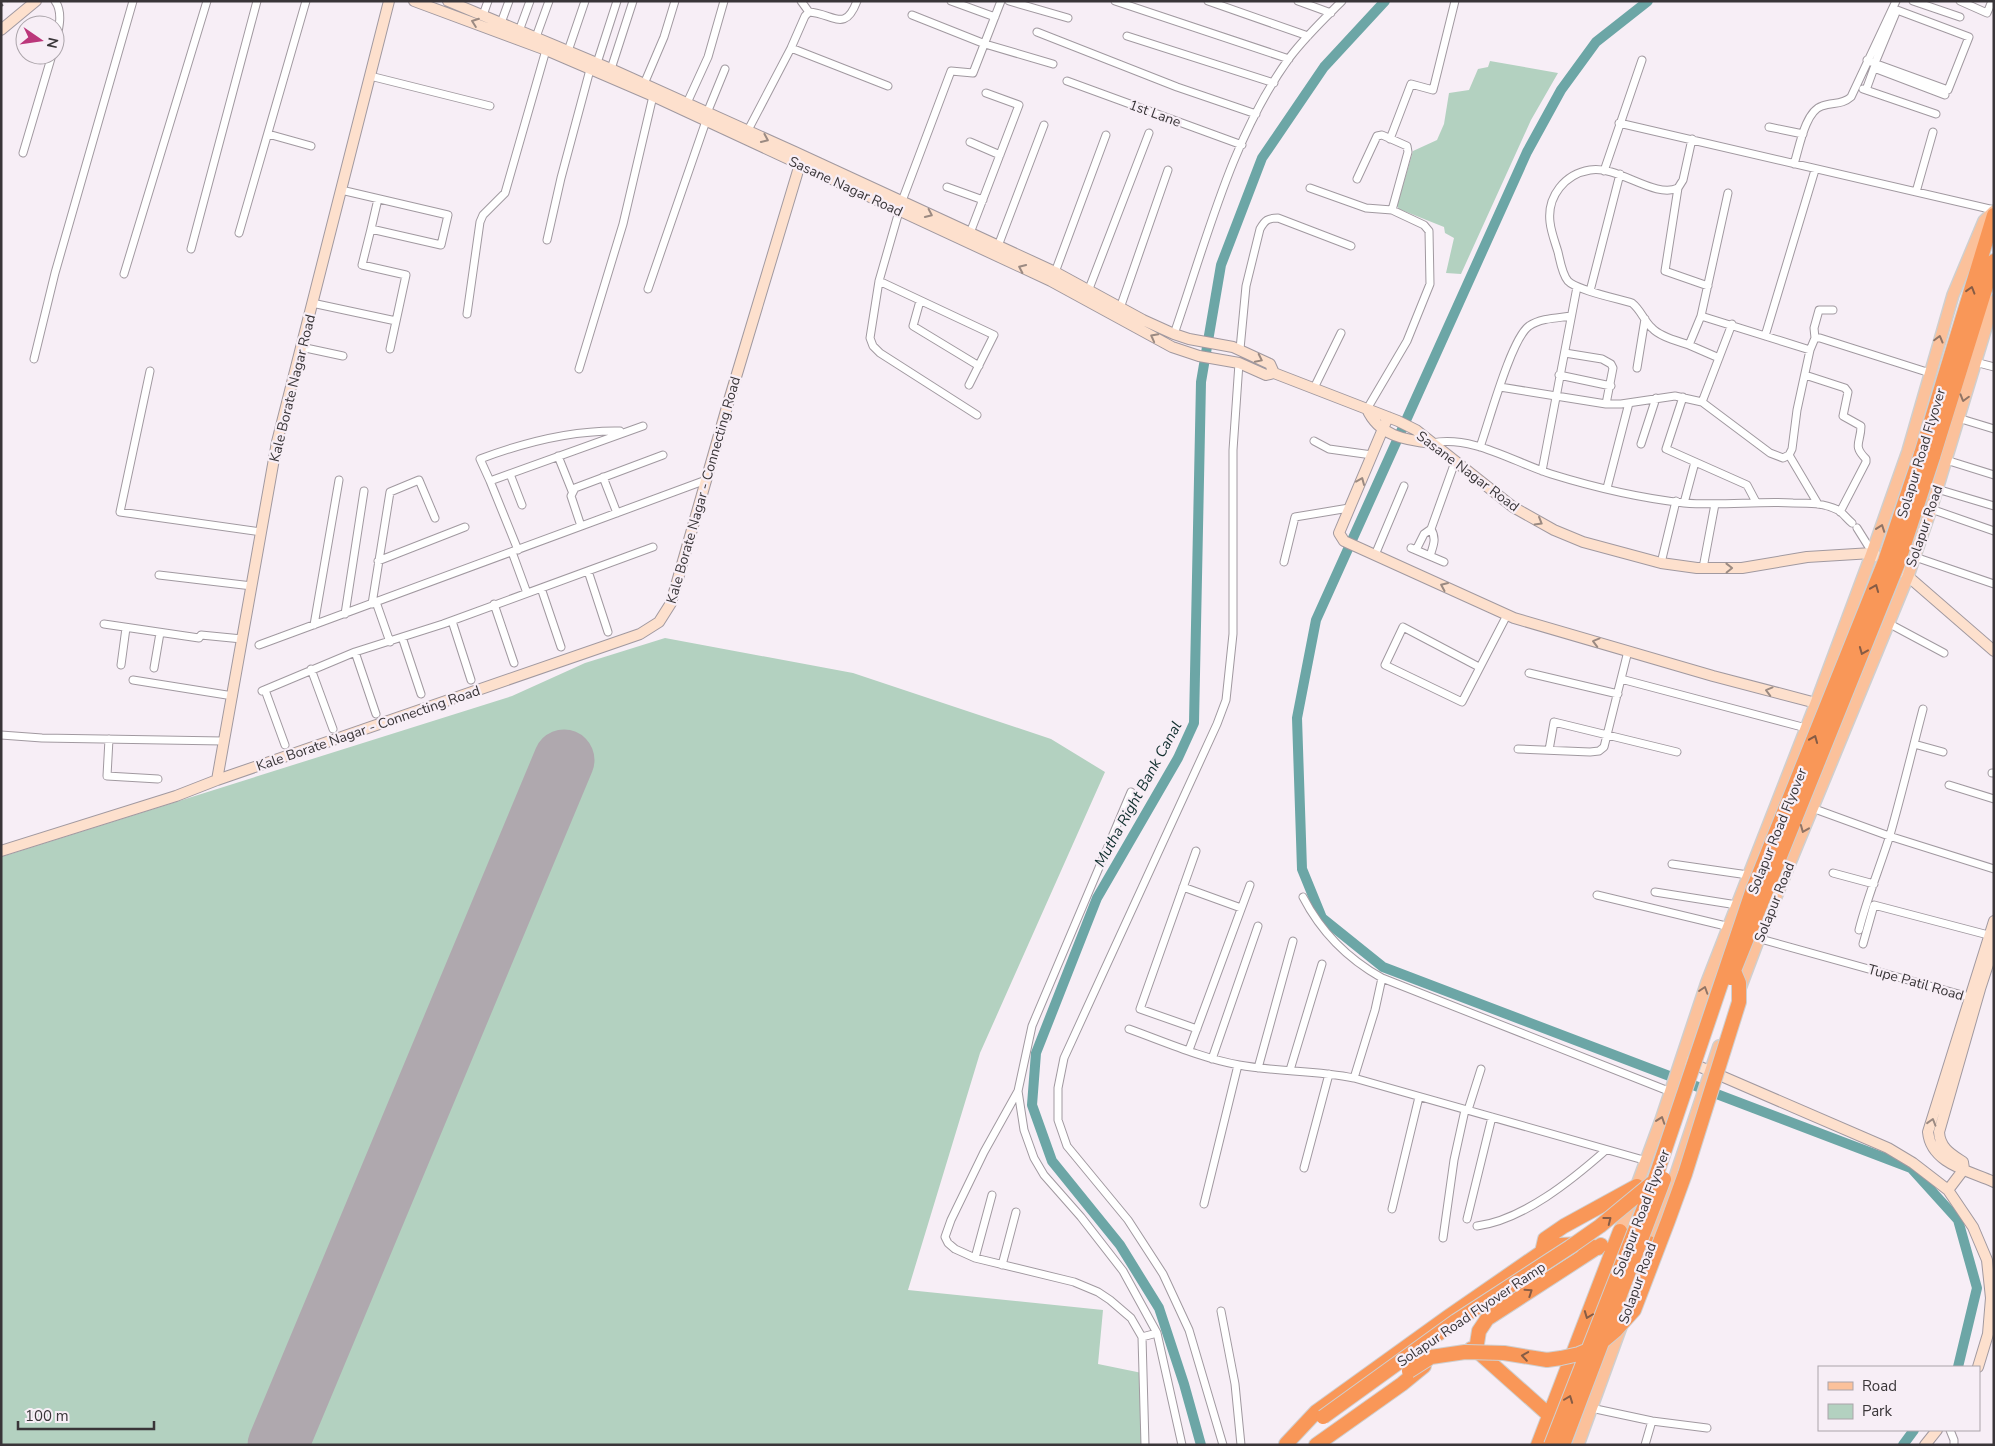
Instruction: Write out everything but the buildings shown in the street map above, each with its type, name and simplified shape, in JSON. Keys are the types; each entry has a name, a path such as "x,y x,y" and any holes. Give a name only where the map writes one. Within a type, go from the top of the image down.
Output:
{"highway":[{"name":"Solapur Road Flyover","path":"1551,1445 1654,1182 1747,907 1885,561 1933,457 1994,212"},
{"name":"Solapur Road Flyover","path":"1563,1445 1662,1186 1734,971 1897,566 1994,262"},
{"path":"1304,1445 1431,1357 1465,1352 1504,1352 1546,1360 1562,1358 1596,1347 1615,1331 1634,1310 1685,1174 1739,1002 1739,983 1734,971"},
{"name":"Solapur Road Flyover Ramp","path":"1285,1444 1456,1321 1585,1237 1654,1182"},
{"path":"1542,1252 1544,1239 1637,1186"},
{"path":"1620,1231 1651,1244"},
{"path":"1476,1350 1479,1330 1486,1319 1598,1248 1620,1231"},
{"path":"1538,1445 1620,1231"},
{"path":"1285,1444 1316,1412 1542,1252 1560,1245 1580,1244 1598,1248"},
{"path":"1316,1445 1437,1357 1448,1351 1464,1348 1476,1350 1549,1415"}],"main road":[{"path":"1620,1231 1647,1162 1707,982 1816,703 1872,553 1908,451 1946,316 1961,275 1984,220 1994,212"},
{"name":"Solapur Road","path":"1578,1445 1670,1192 1708,1076 1759,938 1915,557 1937,489 1933,457 1958,418 1994,301"}],"street":[{"path":"1,30 36,1"},
{"path":"55,1 58,4 60,15"},
{"path":"34,359 56,273 133,1"},
{"path":"124,274 207,1"},
{"path":"191,249 256,1"},
{"path":"239,233 306,1"},
{"name":"Kale Borate Nagar Road","path":"217,780 277,442 389,1"},
{"name":"Sasane Nagar Road","path":"414,1 446,4 483,15 568,50 653,96 706,117 1053,276"},
{"path":"483,15 488,1"},
{"path":"501,23 509,1"},
{"path":"519,30 530,1"},
{"path":"536,37 549,1"},
{"path":"568,50 585,1"},
{"path":"547,240 561,178 593,64 617,1"},
{"path":"611,69 633,1"},
{"path":"644,84 664,37 675,1"},
{"path":"687,104 708,57 724,1"},
{"path":"801,1 809,12 842,20 852,14 857,1"},
{"path":"952,1 995,17"},
{"path":"976,415 880,353 873,346 870,338 870,327 879,281 900,206 950,71 973,73 1001,1"},
{"path":"1009,1 1068,18"},
{"path":"1115,1 1289,59"},
{"path":"1208,1 1308,36"},
{"path":"1298,1 1331,13"},
{"path":"1174,334 1215,209 1256,114 1289,59 1342,1"},
{"path":"1390,138 1411,84 1433,90 1455,1"},
{"path":"1794,164 1807,122 1813,112 1821,106 1845,102 1851,97 1896,1"},
{"path":"1913,1 1960,18"},
{"path":"1960,1 1986,13 1992,1"},
{"name":"Sasane Nagar Road","path":"446,4 546,50 611,69 687,104 706,117"},
{"path":"1867,60 1875,63 1948,90 1968,36 1897,10 1875,63"},
{"path":"745,135 791,48 805,16 809,12"},
{"path":"912,15 985,44 1053,64"},
{"path":"1037,32 1176,87 1256,114"},
{"path":"1127,36 1274,83"},
{"path":"791,48 888,86"},
{"path":"466,314 480,222 483,215 505,194 546,50"},
{"path":"1604,171 1642,60"},
{"path":"23,153 49,65"},
{"path":"1866,90 1874,68 1945,95"},
{"path":"648,290 706,117 726,69"},
{"path":"370,76 490,106"},
{"name":"1st Lane","path":"1067,81 1242,145"},
{"path":"1856,86 1936,114"},
{"path":"970,233 1019,105 986,93"},
{"path":"579,369 623,224 653,96"},
{"path":"1619,123 1994,212"},
{"path":"998,246 1044,125"},
{"path":"1769,127 1803,134"},
{"path":"1916,192 1933,132"},
{"path":"1087,294 1149,133"},
{"path":"268,134 311,146"},
{"name":"Sasane Nagar Road","path":"745,135 800,164 970,233 1087,294 1121,306 1144,320 1174,334 1199,341 1226,345 1240,350 1270,364 1274,373"},
{"path":"1053,276 1106,135"},
{"path":"1357,179 1377,136 1382,135 1407,146 1408,149 1392,210"},
{"path":"1692,139 1683,180 1678,188 1666,271 1708,286"},
{"path":"970,142 1000,155"},
{"name":"Kale Borate Nagar - Connecting Road","path":"217,780 640,634 659,622 671,603 800,164"},
{"path":"1117,317 1168,170"},
{"path":"1678,188 1673,190 1659,189 1620,174 1590,170 1570,177 1558,188 1551,202 1550,221 1568,280 1577,287 1632,303 1639,309 1655,331 1719,358"},
{"path":"1765,336 1815,170"},
{"path":"1590,291 1620,174"},
{"path":"947,188 983,200"},
{"path":"1310,188 1366,208 1392,210 1428,228 1430,284 1407,341 1367,409 1373,421 1383,430 1412,441 1432,443 1455,441 1480,448 1542,471 1607,488 1680,502 1818,504 1840,512 1854,526 1872,553 1908,576 1994,651"},
{"path":"341,190 448,215 440,245 371,228"},
{"path":"1689,345 1701,316 1728,194"},
{"path":"378,199 362,265 406,275 390,349"},
{"path":"1240,350 1246,286 1260,229 1264,221 1270,218 1278,218 1351,246"},
{"path":"879,281 994,335 969,385"},
{"path":"1542,471 1577,287"},
{"name":"Sasane Nagar Road","path":"1087,294 1117,317 1172,347 1199,356 1239,363 1266,375 1274,373 1393,419 1416,430 1513,507 1554,530 1583,542 1661,563 1703,568 1742,568 1807,557 1872,553"},
{"path":"920,301 913,326 978,366"},
{"path":"312,303 396,321"},
{"path":"1500,387 1606,404 1682,397 1702,402 1770,453 1783,458 1789,456 1792,449 1797,410 1810,350 1815,338 1814,328 1819,310 1834,310"},
{"path":"1480,448 1510,357 1519,338 1531,325 1571,316"},
{"path":"1701,316 1732,324 1810,350"},
{"path":"1636,368 1645,319"},
{"path":"1702,402 1732,324"},
{"path":"1314,388 1341,333"},
{"path":"1815,338 1930,373"},
{"path":"301,347 342,356"},
{"path":"1565,353 1609,361 1613,368 1606,404"},
{"path":"1975,362 1994,367"},
{"path":"1223,1445 1189,1330 1163,1274 1128,1220 1067,1146 1058,1120 1058,1088 1064,1058 1205,751 1226,700 1233,634 1233,450 1239,363"},
{"path":"150,371 120,512 261,532"},
{"path":"1560,375 1611,386"},
{"path":"1805,375 1845,388 1848,392 1843,416 1861,426 1858,448 1859,453 1866,458 1866,462 1840,512"},
{"path":"1682,397 1666,449 1747,486 1756,502"},
{"path":"1642,444 1656,398"},
{"path":"1607,488 1629,403"},
{"path":"1958,418 1994,429"},
{"path":"1393,419 1383,430 1349,508 1339,533 1344,541 1507,615 1554,631 1816,703"},
{"path":"490,481 643,426"},
{"path":"527,593 515,551 490,481 480,459 507,448 542,438 626,432"},
{"path":"1314,441 1329,449 1372,455"},
{"path":"572,491 575,488 662,455"},
{"path":"558,456 572,491 571,496 581,526"},
{"path":"1789,456 1818,504"},
{"path":"1933,457 1994,475"},
{"path":"1420,561 1424,534 1431,529 1455,462"},
{"path":"1661,563 1695,462"},
{"path":"510,474 522,505"},
{"path":"603,477 617,513"},
{"path":"314,625 340,480"},
{"path":"390,642 374,603 378,561 390,492 419,480 435,518"},
{"path":"259,645 706,480"},
{"path":"1375,555 1404,486"},
{"path":"1937,489 1994,506"},
{"path":"345,614 364,491"},
{"path":"1703,568 1715,504"},
{"path":"1284,562 1296,517 1349,508"},
{"path":"1931,509 1994,531"},
{"path":"378,561 465,527"},
{"path":"1420,552 1435,540 1431,529"},
{"path":"285,745 263,690 356,652 452,621 653,547"},
{"path":"1420,552 1444,562"},
{"path":"1915,557 1994,584"},
{"path":"588,571 608,632"},
{"path":"159,575 252,586"},
{"path":"542,588 560,647"},
{"path":"494,604 514,663"},
{"path":"1479,667 1403,627 1385,665 1462,702 1507,615"},
{"path":"452,621 471,680"},
{"path":"1888,623 1944,653"},
{"path":"104,624 198,638 201,635 242,639"},
{"path":"121,665 126,628"},
{"path":"154,668 160,633"},
{"path":"402,637 421,694"},
{"path":"1518,749 1599,751 1604,747 1628,651"},
{"path":"356,652 376,714"},
{"path":"311,669 333,730"},
{"path":"1529,673 1618,694"},
{"path":"1621,679 1806,728"},
{"path":"134,680 232,696"},
{"path":"1859,930 1865,903 1874,884 1889,836 1923,709"},
{"path":"1549,750 1554,722 1677,752"},
{"path":"1,735 42,738 223,741"},
{"path":"109,739 107,776 158,779"},
{"path":"1914,744 1943,752"},
{"path":"1,851 167,799 217,780"},
{"path":"1949,785 1994,799"},
{"path":"1130,792 1032,1026 1018,1091 984,1152 951,1220 945,1237 948,1243 955,1249 975,1258 1074,1282 1098,1292 1131,1318 1142,1338 1145,1445"},
{"path":"1812,808 1889,836 1994,869"},
{"path":"1196,851 1140,1009 1197,1029"},
{"path":"1672,864 1748,875"},
{"path":"1833,873 1874,884"},
{"path":"1189,1050 1250,885"},
{"path":"1183,887 1241,908"},
{"path":"1655,892 1737,905"},
{"name":"Tupe Patil Road","path":"1597,895 1728,926 1759,938 1974,998 1942,1102 1936,1143 1963,1162 1964,1169 1994,1182"},
{"path":"1303,897 1310,912 1345,953 1382,978 1672,1088"},
{"path":"1863,944 1874,905 1992,936"},
{"path":"1974,998 1992,936 1994,921"},
{"path":"1212,1059 1258,926"},
{"path":"1258,1068 1293,941"},
{"path":"1974,998 1994,946"},
{"path":"1290,1070 1322,964"},
{"path":"1354,1078 1375,1010 1382,978"},
{"path":"1129,1029 1212,1059 1238,1065 1354,1078 1647,1162"},
{"path":"1682,1059 1708,1076 1888,1148 1913,1163 1948,1190 1973,1227 1987,1260 1991,1298 1988,1334 1978,1366"},
{"path":"1204,1204 1238,1065"},
{"path":"1443,1238 1454,1160 1466,1110 1481,1069"},
{"path":"1304,1168 1329,1074"},
{"path":"1018,1091 1024,1130 1034,1158 1044,1175 1081,1217 1123,1271 1157,1333 1182,1445"},
{"path":"1392,1209 1419,1097"},
{"path":"1467,1219 1492,1117"},
{"path":"1477,1226 1488,1225 1551,1194 1571,1181 1606,1150"},
{"path":"1948,1190 1964,1169"},
{"path":"975,1258 992,1195"},
{"path":"1002,1265 1016,1212"},
{"path":"1222,1311 1236,1391 1241,1445"},
{"path":"1142,1338 1157,1333"},
{"path":"1591,1408 1652,1421 1708,1428"},
{"path":"1645,1445 1652,1421"},
{"path":"1925,1445 1936,1431"},
{"path":"1950,1431 1954,1445"}],"green space":[{"path":"1490,61 1558,73 1531,120 1461,274 1446,273 1454,238 1445,233 1444,227 1399,209 1397,206 1413,151 1437,140 1444,124 1449,93 1469,90 1478,69 1488,67"},
{"path":"665,638 853,673 1051,739 1105,772 980,1053 908,1290 1103,1310 1098,1364 1142,1373 1143,1445 1,1445 1,857 512,696 585,663"}],"waterway":[{"name":"Mutha Right Bank Canal","path":"1201,1445 1184,1384 1159,1308 1120,1245 1052,1161 1032,1105 1036,1053 1097,898 1178,758 1194,723 1201,382 1221,265 1262,158 1324,67 1385,1"},
{"path":"1648,1 1596,42 1561,90 1527,152 1316,620 1297,718 1302,869 1322,918 1383,967 1911,1168 1958,1220 1977,1288 1958,1366"},
{"path":"1903,1445 1913,1431"}],"runway":[{"path":"278,1445 564,760"}],"railway":[{"path":"1,6 7,1"}]}
